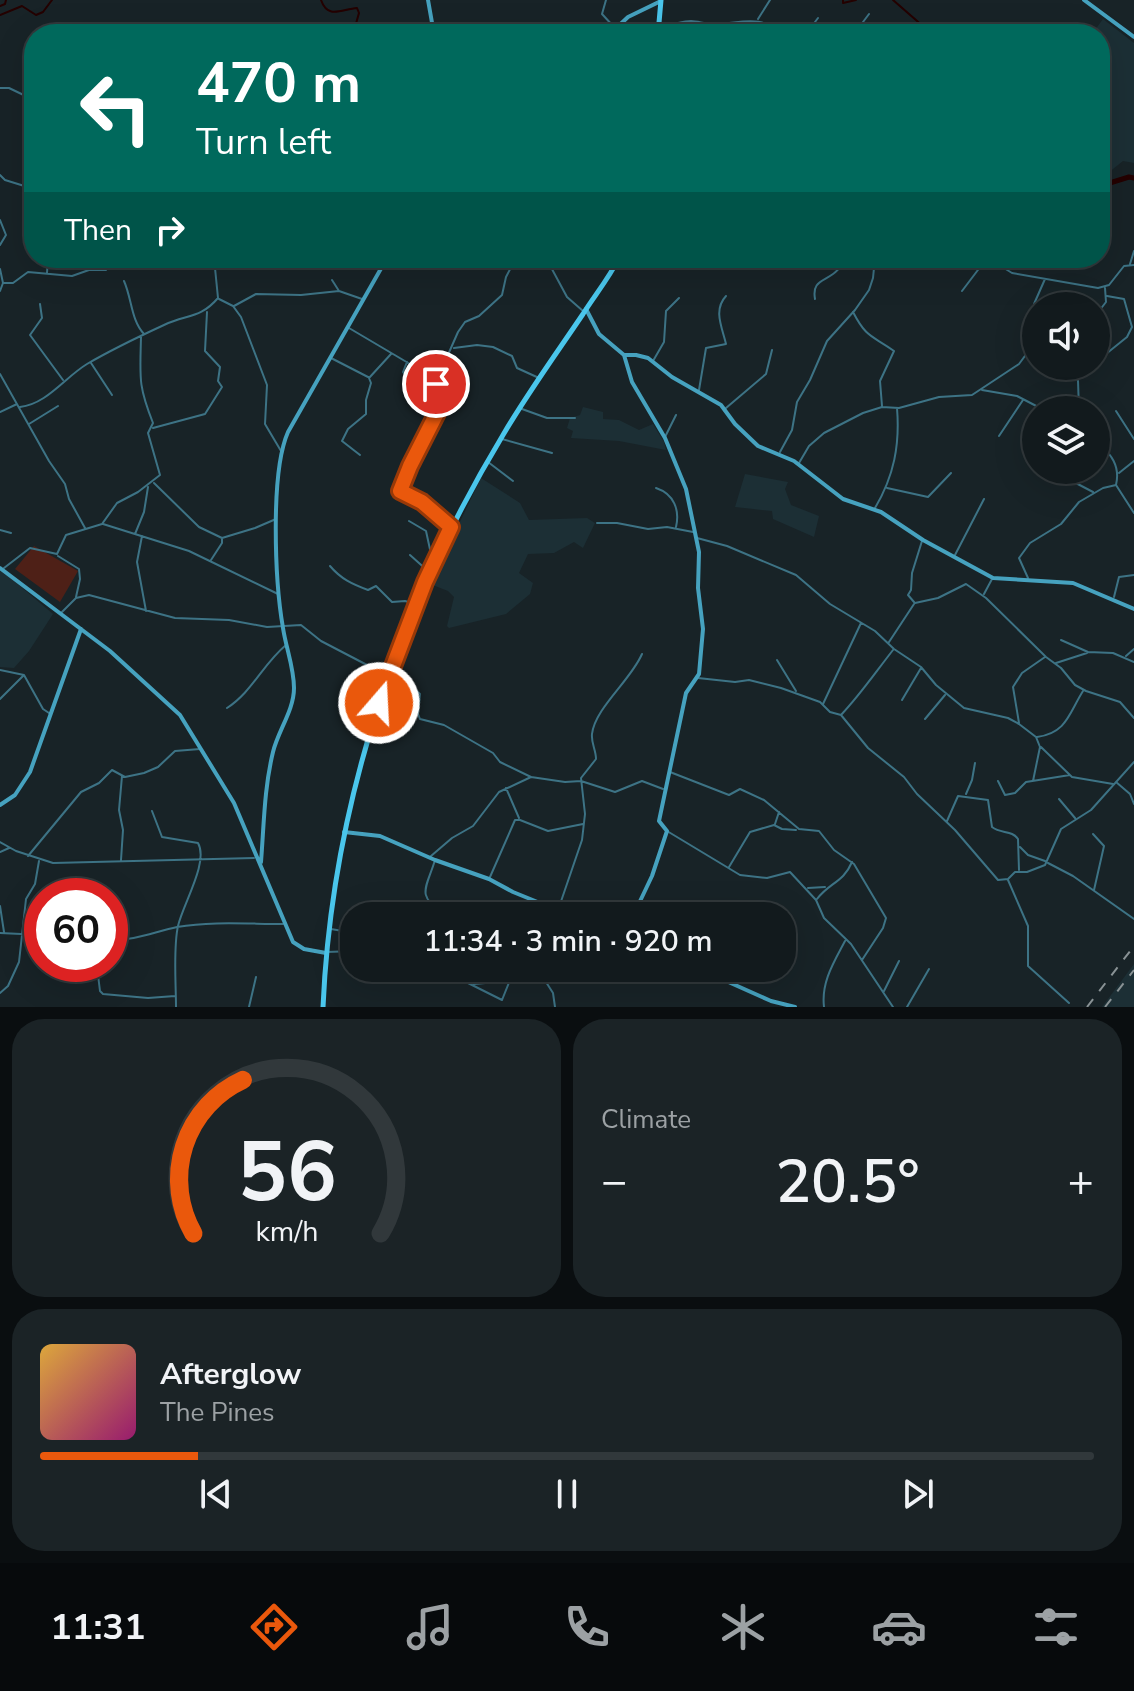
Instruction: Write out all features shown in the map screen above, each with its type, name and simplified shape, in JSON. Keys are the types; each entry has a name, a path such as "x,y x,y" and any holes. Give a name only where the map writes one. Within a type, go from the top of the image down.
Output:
{"main road":[{"path":"659,24 661,0"},
{"path":"323,1007 326,953 344,832 362,758 388,676 429,572 487,461 612,268"}],"street":[{"path":"428,0 432,24"},
{"path":"606,0 602,14 611,24"},
{"path":"621,24 661,0"},
{"path":"757,20 770,0"},
{"path":"1084,0 1134,37"},
{"path":"862,24 869,14"},
{"path":"814,24 818,18"},
{"path":"679,24 688,20 712,24 757,20 765,24"},
{"path":"0,88 9,88 24,95"},
{"path":"0,175 5,180 24,186"},
{"path":"0,220 6,229 0,245"},
{"path":"1105,288 1122,268 1132,265 1134,251"},
{"path":"47,268 47,274"},
{"path":"0,412 54,391 90,362 166,324 207,311 218,298 215,268"},
{"path":"260,860 267,779 277,736 293,695 293,676 280,594 277,518 282,452 288,432 381,268"},
{"path":"451,527 422,502 400,491 438,413 437,380 465,322 479,316 502,295 511,268"},
{"path":"551,268 567,297 585,310 599,334 624,355 632,382 665,438 686,489 699,552 698,588 703,629 696,678 686,693 659,824 740,875 773,877 788,871 816,900 824,918 846,939 893,1007"},
{"path":"815,299 817,283 839,268"},
{"path":"780,454 783,442 792,430 797,402 827,341 865,296 873,280 873,268"},
{"path":"962,291 979,268"},
{"path":"1002,268 1008,272 1073,285 1105,288"},
{"path":"0,269 3,283 0,291"},
{"path":"3,283 13,283 28,272 72,276 89,270 106,270"},
{"path":"1039,292 1045,279"},
{"path":"332,280 339,291"},
{"path":"124,281 131,296 135,325 143,336 140,381 143,402 153,428"},
{"path":"1105,288 1106,292"},
{"path":"233,306 256,294 301,295 339,291 363,299"},
{"path":"699,391 706,348 726,344 719,311 726,296"},
{"path":"1110,297 1124,299 1132,327 1127,337 1110,351"},
{"path":"218,298 233,306 241,317 266,380 264,421 282,452"},
{"path":"652,362 664,342 666,311 679,298"},
{"path":"40,304 42,318 30,335 63,381"},
{"path":"102,524 117,503 148,486 160,472 148,433 153,428 205,414 222,387 218,381 220,367 205,351 207,311"},
{"path":"853,312 869,336 894,351 880,381 882,407"},
{"path":"348,327 437,380"},
{"path":"453,349 477,345 493,347 512,356 517,368 540,379"},
{"path":"725,409 766,374 772,350"},
{"path":"369,378 391,354"},
{"path":"624,355 638,355 699,391 725,409 735,424 758,446 798,464 843,499 874,509 993,578 1073,583 1134,609"},
{"path":"331,358 369,378 371,383 366,414 348,429 342,441 360,455"},
{"path":"798,464 809,446 831,428 863,413 939,397 967,396 981,390 1022,360"},
{"path":"90,362 112,395"},
{"path":"407,362 403,372 405,376 439,401"},
{"path":"0,374 65,484 69,499 86,529"},
{"path":"981,390 1022,399"},
{"path":"999,436 1022,402"},
{"path":"29,424 58,406"},
{"path":"874,509 886,488 897,453 897,408"},
{"path":"520,409 547,418 575,418"},
{"path":"1116,411 1134,439"},
{"path":"46,414 51,422"},
{"path":"665,438 676,415"},
{"path":"501,438 552,453"},
{"path":"1110,455 1118,473 1116,485 1134,513"},
{"path":"487,461 513,481"},
{"path":"1118,473 1134,461"},
{"path":"886,488 928,497 951,473"},
{"path":"153,482 199,527 222,538 277,518"},
{"path":"1078,484 1094,492"},
{"path":"1028,579 1020,562 1021,553 1030,543 1061,524 1079,502 1094,492 1116,485"},
{"path":"135,534 144,512 148,486"},
{"path":"656,488 668,493 674,503 678,516 676,528"},
{"path":"954,556 984,499"},
{"path":"409,521 426,531 435,559"},
{"path":"597,523 648,529 676,528 790,571 832,606 861,622 922,667 946,694 970,710 1008,718 1019,724 1036,737 1040,747 1070,775 1081,781 1114,782 1130,794 1134,804"},
{"path":"57,554 66,535 102,524 189,551 280,594"},
{"path":"0,530 11,533"},
{"path":"142,536 137,562 146,612"},
{"path":"210,561 222,538"},
{"path":"915,603 908,595 923,540"},
{"path":"76,598 79,569 57,554 30,548 1,569 110,651 170,704 227,790 295,944 326,953 340,952"},
{"path":"410,555 429,572"},
{"path":"330,566 352,584 366,590 376,586 392,602 405,601 416,605"},
{"path":"1113,598 1119,577 1134,575"},
{"path":"983,595 993,578"},
{"path":"889,643 915,603 938,598 964,583 983,595 1083,690 1120,702 1134,718"},
{"path":"60,614 76,598 89,595 175,618 303,626 321,641 420,694 420,719 444,725 493,753 500,762 531,777 581,781 615,792 642,781 666,790"},
{"path":"823,705 861,622"},
{"path":"0,805 15,795 30,772 81,629"},
{"path":"1061,640 1088,652 1113,653 1134,662"},
{"path":"227,708 248,691 269,661 286,645"},
{"path":"841,715 894,649"},
{"path":"1125,657 1134,649"},
{"path":"1056,663 1088,652"},
{"path":"560,902 581,847 584,824 581,781 596,759 592,740 594,725 642,654"},
{"path":"1019,724 1013,687 1022,673 1046,657"},
{"path":"777,660 796,692"},
{"path":"902,700 922,667"},
{"path":"0,670 24,675 43,709 50,714"},
{"path":"0,699 24,675"},
{"path":"696,678 735,682 749,680 796,692 823,705 833,714 841,715 868,748 904,777 998,880 1008,879 1047,862 1051,846 1061,829 1091,810 1134,762"},
{"path":"1036,737 1052,734 1066,725 1083,690"},
{"path":"925,719 946,694"},
{"path":"1033,781 1040,747"},
{"path":"28,856 85,788 99,783 112,770 122,776 151,771 175,751 201,749"},
{"path":"966,795 975,763"},
{"path":"670,772 729,795 740,789 749,792 799,829"},
{"path":"998,781 1005,795 1015,793 1025,783 1070,775"},
{"path":"121,862 123,830 119,810 122,776"},
{"path":"428,902 426,886 432,858 452,838 473,826 493,797 531,777"},
{"path":"506,788 519,820"},
{"path":"946,822 956,797 966,795 988,800 992,827 1015,835 1019,846 1019,872"},
{"path":"1059,799 1075,819"},
{"path":"152,811 162,837 198,843 201,847 201,860 178,927 176,1007"},
{"path":"774,825 779,812"},
{"path":"489,879 515,820 548,831 584,824"},
{"path":"729,868 748,834 774,825 782,829 819,831 834,850 852,862 886,918 862,960"},
{"path":"640,902 667,831"},
{"path":"344,832 380,836 539,902"},
{"path":"1093,834 1104,846 1094,891"},
{"path":"0,842 28,856 53,863 260,860"},
{"path":"1019,846 1028,855 1073,876 1134,919"},
{"path":"0,852 10,848"},
{"path":"0,993 8,986 19,962 26,899 35,884 39,860"},
{"path":"816,900 827,887 844,878 852,862"},
{"path":"1008,879 1028,926 1028,966 1069,1003"},
{"path":"806,888 827,887"},
{"path":"0,906 2,933 22,934"},
{"path":"128,940 178,927 216,923 285,924"},
{"path":"329,929 340,931"},
{"path":"824,1007 823,992 827,978 846,939"},
{"path":"883,992 899,961"},
{"path":"907,1007 929,969"},
{"path":"249,1007 256,977"},
{"path":"100,982 103,994 148,998 176,996"},
{"path":"469,982 502,1000"},
{"path":"473,984 498,982"},
{"path":"504,1006 502,1000 509,982"},
{"path":"546,982 553,993 555,1007"},
{"path":"728,982 795,1007"}],"shaded area":[{"path":"1110,24 1134,43 1134,163 1123,161 1110,171"},
{"path":"583,407 603,412 603,419 619,420 639,430 653,424 666,450 619,441 571,438 573,431 567,428 570,418 580,415"},
{"path":"745,474 788,482 785,489 791,505 819,516 814,537 773,519 772,511 735,507"},
{"path":"481,478 520,503 529,520 587,518 595,523 583,548 574,542 554,553 528,554 519,573 533,583 530,594 506,614 449,628 454,597 448,591 430,584"},
{"path":"34,546 78,571 60,602 15,569"},
{"path":"0,569 53,614 14,668 0,667"},
{"path":"1134,964 1134,1007 1102,1007"}],"waterway":[{"path":"0,6 6,0"},
{"path":"0,15 22,6 36,15 43,12 52,0"},
{"path":"321,0 332,12 357,8 356,24"},
{"path":"843,0 843,3 856,0"},
{"path":"893,0 921,24"},
{"path":"1110,183 1134,178"}],"railway":[{"path":"1087,1007 1134,946"},
{"path":"1105,1007 1134,970"}],"route":[{"path":"379,703 425,582 451,527 422,502 400,491 439,409 436,384"}]}
